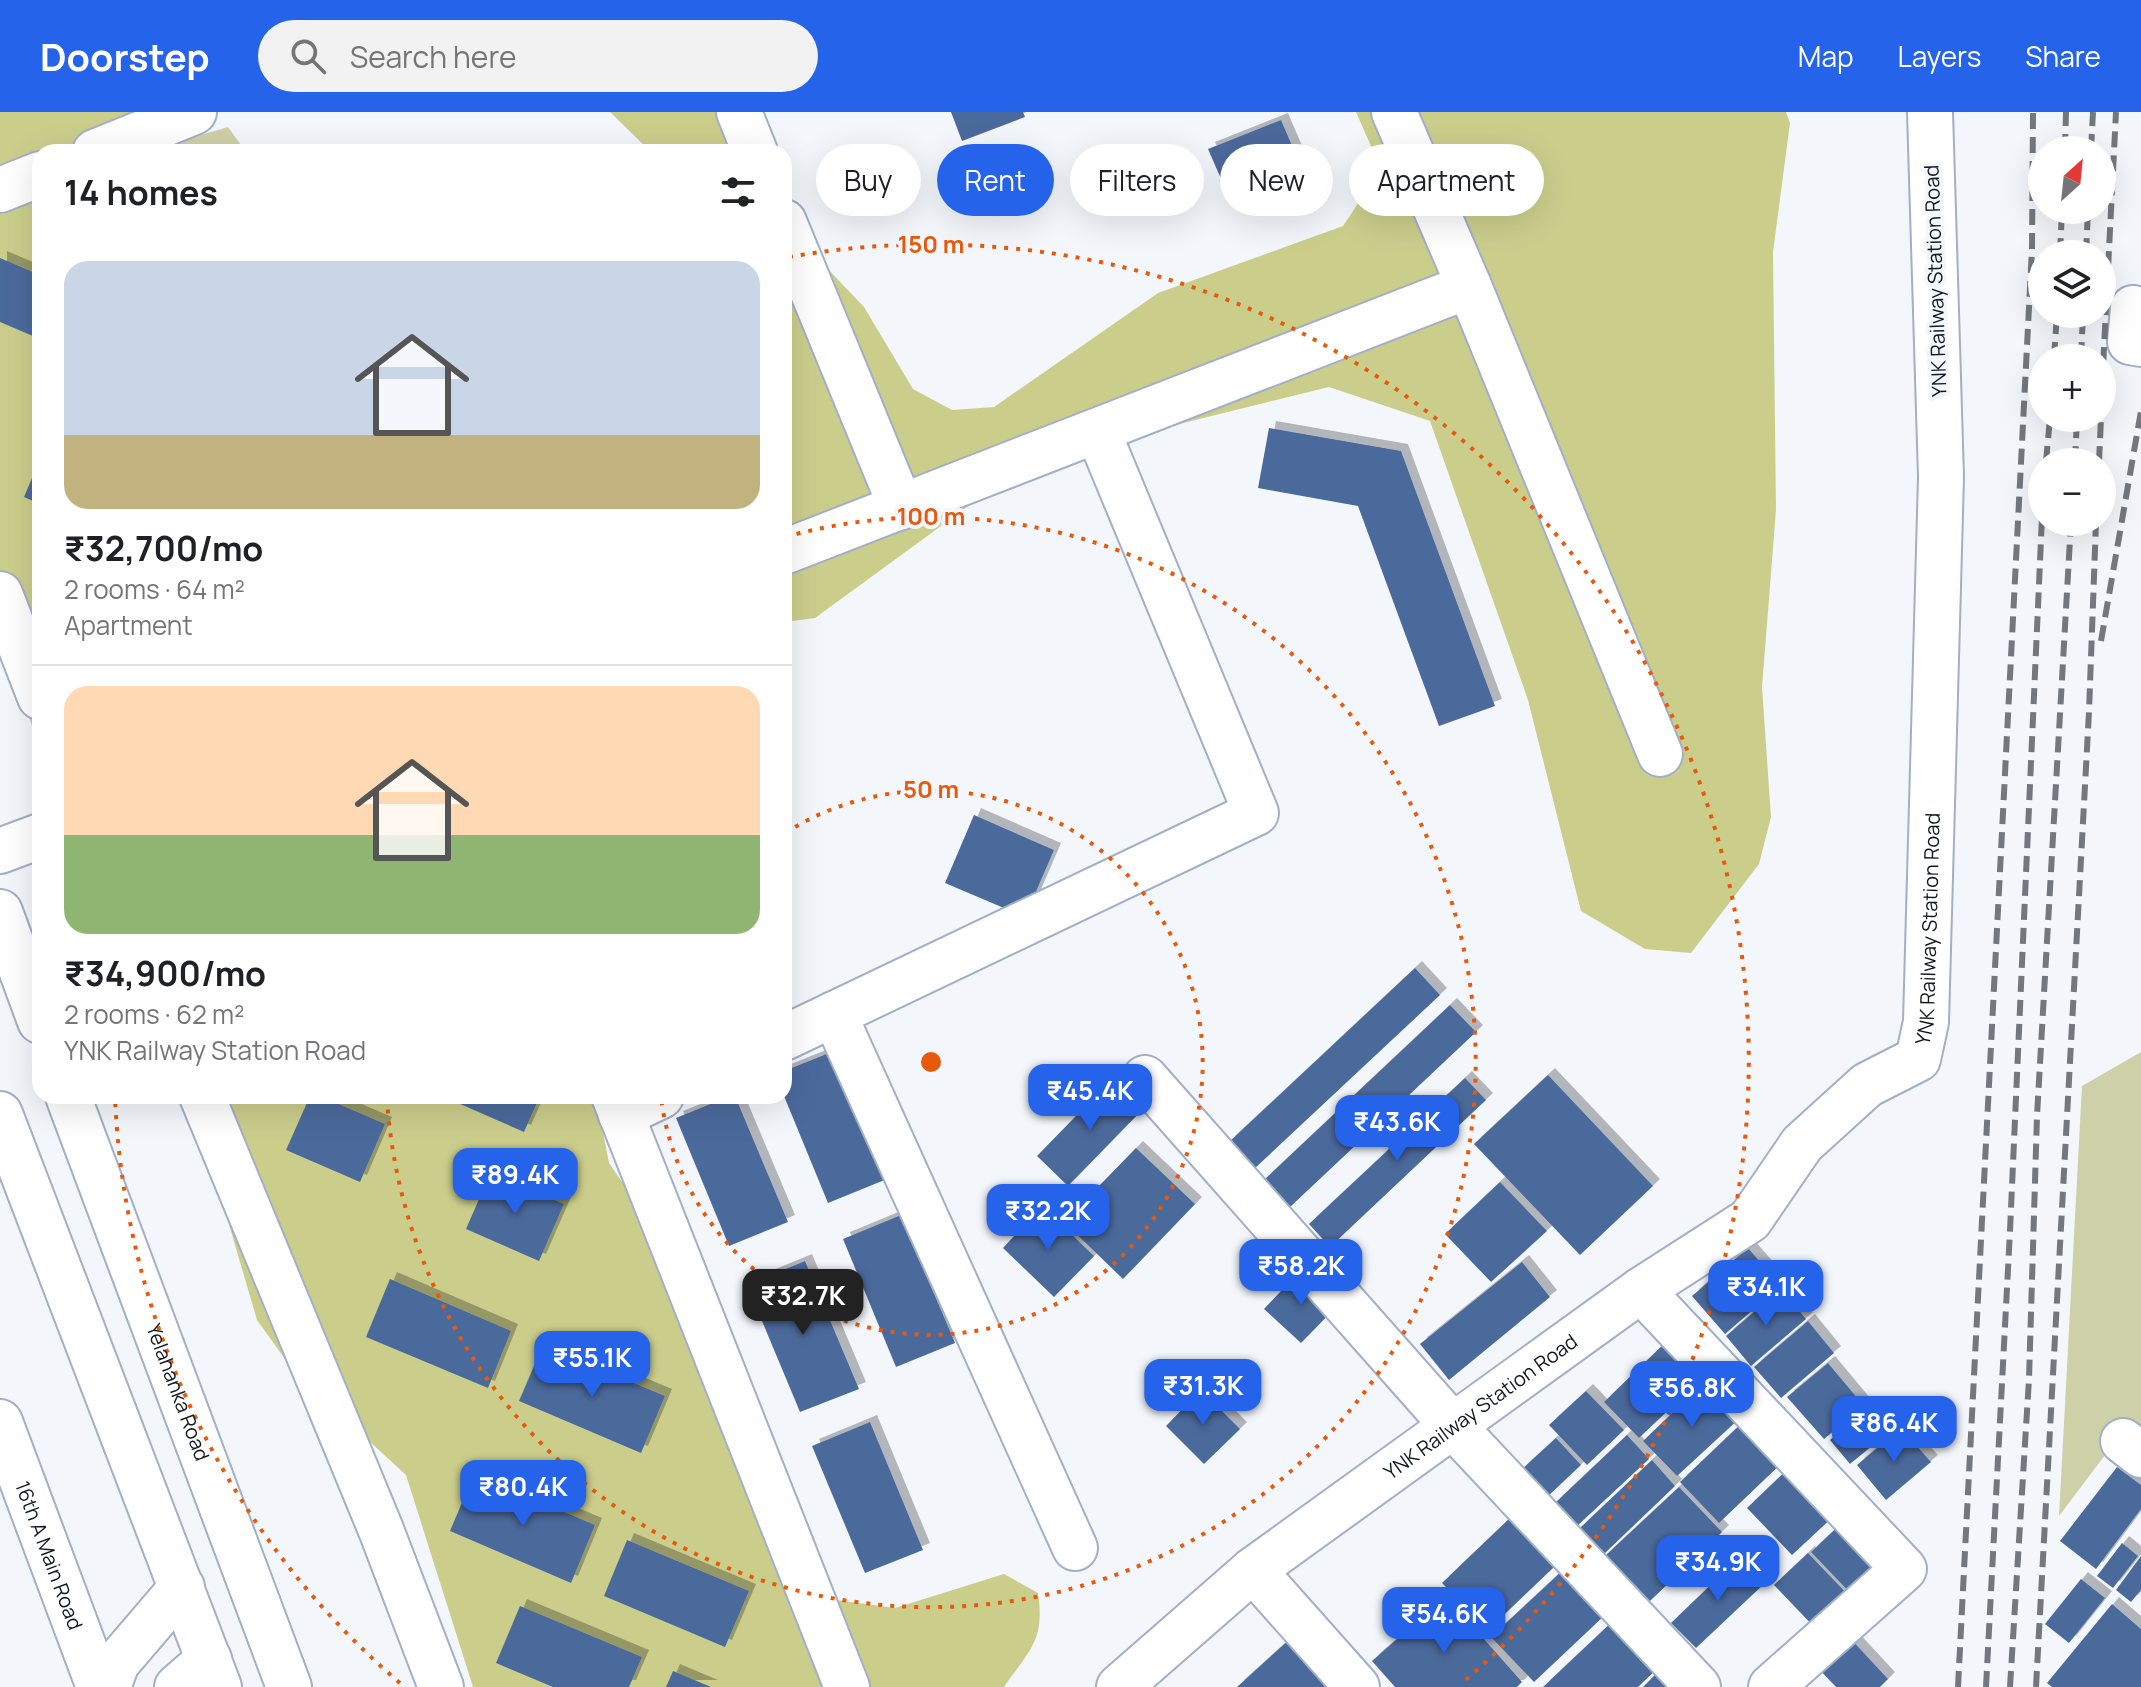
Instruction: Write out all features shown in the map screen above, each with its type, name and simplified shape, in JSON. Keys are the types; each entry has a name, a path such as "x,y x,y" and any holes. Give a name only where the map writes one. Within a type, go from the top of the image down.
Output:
{"street":[{"path":"115,144 194,112"},
{"path":"739,112 752,144"},
{"path":"1394,112 1469,286 1660,754"},
{"name":"YNK Railway Station Road","path":"1119,1687 1253,1570 1641,1290 1750,1220 1802,1144 1867,1085 1918,1059 1926,1022 1941,477 1930,112"},
{"path":"0,190 32,177"},
{"path":"792,241 901,507"},
{"path":"792,549 1469,286"},
{"path":"792,1034 1256,813 1098,432"},
{"path":"0,594 32,676"},
{"path":"0,851 32,839"},
{"path":"0,912 32,999"},
{"path":"834,1014 1075,1548"},
{"path":"1145,1078 1453,1426 1698,1687"},
{"name":"Yelahanka Road","path":"71,1104 289,1687"},
{"path":"205,1104 381,1530 441,1687"},
{"path":"618,1106 847,1687"},
{"path":"0,1114 182,1587 202,1678"},
{"path":"1641,1290 1904,1569 1771,1687"},
{"name":"16th A Main Road","path":"0,1422 99,1687"},
{"path":"1253,1570 1357,1687"},
{"path":"108,1687 117,1663 182,1587"}],"green space":[{"path":"0,112 133,112 125,126 124,144 32,144 32,726 0,657"},
{"path":"610,112 718,112 729,144 643,144"},
{"path":"1356,112 1786,112 1790,123 1773,252 1776,510 1762,687 1771,817 1759,864 1691,953 1645,949 1581,911 1528,700 1430,421 1329,387 1151,431 989,491 815,618 792,621 792,231 864,307 913,389 952,410 994,407 1158,293 1343,226 1350,216 1544,216 1544,144 1370,144"},
{"path":"228,127 240,144 170,144"},
{"path":"2141,1052 2141,1440 2124,1430 2059,1516 2082,1086"},
{"path":"192,1104 598,1104 609,1163 734,1344 829,1599 895,1608 1004,1574 1038,1593 1039,1623 1028,1653 1004,1687 473,1687 406,1475 295,1373 257,1320"}],"building":[{"path":"951,112 1023,112 1025,117 962,141"},
{"path":"1281,120 1291,144 1221,144"},
{"path":"1220,144 1220,176 1208,149"},
{"path":"0,258 32,272 32,336 0,322"},
{"path":"1269,428 1401,451 1495,706 1439,726 1358,506 1258,488"},
{"path":"32,478 32,500 24,497"},
{"path":"974,815 1054,850 1025,917 945,883"},
{"path":"1415,968 1440,995 1254,1169 1228,1143"},
{"path":"1450,1005 1476,1032 1290,1207 1264,1180"},
{"path":"834,1051 887,1179 828,1203 787,1104 792,1104 792,1068"},
{"path":"1548,1075 1653,1186 1580,1255 1474,1144"},
{"path":"1113,1078 1144,1108 1068,1186 1037,1156"},
{"path":"1465,1078 1486,1100 1330,1247 1309,1224"},
{"path":"306,1104 339,1104 385,1124 360,1182 286,1150"},
{"path":"460,1104 536,1104 524,1132"},
{"path":"710,1104 738,1104 788,1222 729,1246 676,1118"},
{"path":"1136,1148 1195,1204 1123,1279 1064,1222"},
{"path":"491,1172 564,1204 539,1261 466,1229"},
{"path":"1500,1182 1547,1231 1491,1282 1445,1234"},
{"path":"1042,1206 1094,1256 1054,1297 1003,1248"},
{"path":"901,1215 955,1343 896,1367 843,1239"},
{"path":"1748,1248 1781,1286 1725,1334 1692,1296"},
{"path":"805,1261 859,1389 800,1412 747,1285"},
{"path":"1522,1262 1550,1297 1449,1380 1420,1344"},
{"path":"1301,1270 1337,1306 1301,1343 1264,1309"},
{"path":"390,1279 511,1331 488,1388 366,1337"},
{"path":"1781,1289 1806,1319 1751,1366 1726,1336"},
{"path":"1808,1321 1834,1353 1781,1398 1754,1367"},
{"path":"1667,1341 1702,1378 1639,1438 1604,1402"},
{"path":"543,1345 665,1396 641,1453 519,1401"},
{"path":"1828,1363 1864,1406 1824,1439 1787,1397"},
{"path":"1706,1381 1740,1418 1677,1476 1643,1441"},
{"path":"1201,1390 1240,1429 1204,1464 1166,1426"},
{"path":"1586,1391 1624,1430 1587,1465 1549,1425"},
{"path":"1874,1403 1895,1427 1850,1464 1830,1440"},
{"path":"1745,1420 1784,1461 1719,1523 1680,1482"},
{"path":"870,1422 923,1550 865,1573 812,1446"},
{"path":"1901,1428 1931,1462 1886,1500 1857,1465"},
{"path":"1627,1435 1649,1459 1577,1526 1555,1503"},
{"path":"1556,1438 1581,1465 1546,1498 1521,1470"},
{"path":"1652,1460 1675,1486 1604,1554 1580,1528"},
{"path":"1790,1467 1835,1515 1792,1555 1747,1508"},
{"path":"2117,1467 2141,1485 2141,1509 2096,1569 2060,1541"},
{"path":"474,1474 595,1525 571,1583 450,1531"},
{"path":"1679,1487 1722,1532 1650,1601 1606,1555"},
{"path":"1509,1519 1554,1567 1488,1630 1442,1583"},
{"path":"1844,1521 1889,1568 1856,1599 1811,1552"},
{"path":"627,1540 749,1591 725,1647 604,1596"},
{"path":"2122,1543 2138,1556 2113,1588 2097,1576"},
{"path":"1808,1553 1852,1599 1818,1631 1774,1585"},
{"path":"2141,1556 2141,1590 2131,1602 2116,1590"},
{"path":"1740,1557 1765,1583 1696,1648 1671,1623"},
{"path":"1562,1571 1605,1615 1534,1682 1491,1637"},
{"path":"2081,1579 2105,1598 2069,1643 2045,1624"},
{"path":"1446,1596 1522,1682 1517,1687 1395,1687 1372,1661"},
{"path":"2112,1604 2141,1629 2141,1687 2052,1687 2047,1683"},
{"path":"520,1606 642,1657 629,1687 553,1687 496,1663"},
{"path":"1613,1621 1658,1668 1638,1687 1543,1687"},
{"path":"1291,1638 1336,1687 1237,1687"},
{"path":"1850,1638 1888,1679 1880,1687 1836,1687 1818,1668"},
{"path":"1660,1670 1676,1687 1643,1687"},
{"path":"673,1671 711,1687 666,1687"}],"railway":[{"path":"1958,1687 2032,249 2033,112"},
{"path":"2065,136 2066,112"},
{"path":"2092,136 2093,112"},
{"path":"2104,344 2116,112"},
{"path":"2061,224 2061,240"},
{"path":"2087,224 2087,240"},
{"path":"2055,344 2056,328"},
{"path":"2082,328 2082,344"},
{"path":"2101,641 2141,411"},
{"path":"2047,448 2049,432"},
{"path":"2076,432 2076,448"},
{"path":"2100,432 2100,448"},
{"path":"1986,1687 2041,536"},
{"path":"2010,1687 2029,1379 2037,1116 2070,536"},
{"path":"2036,1687 2089,712 2095,536"}]}
